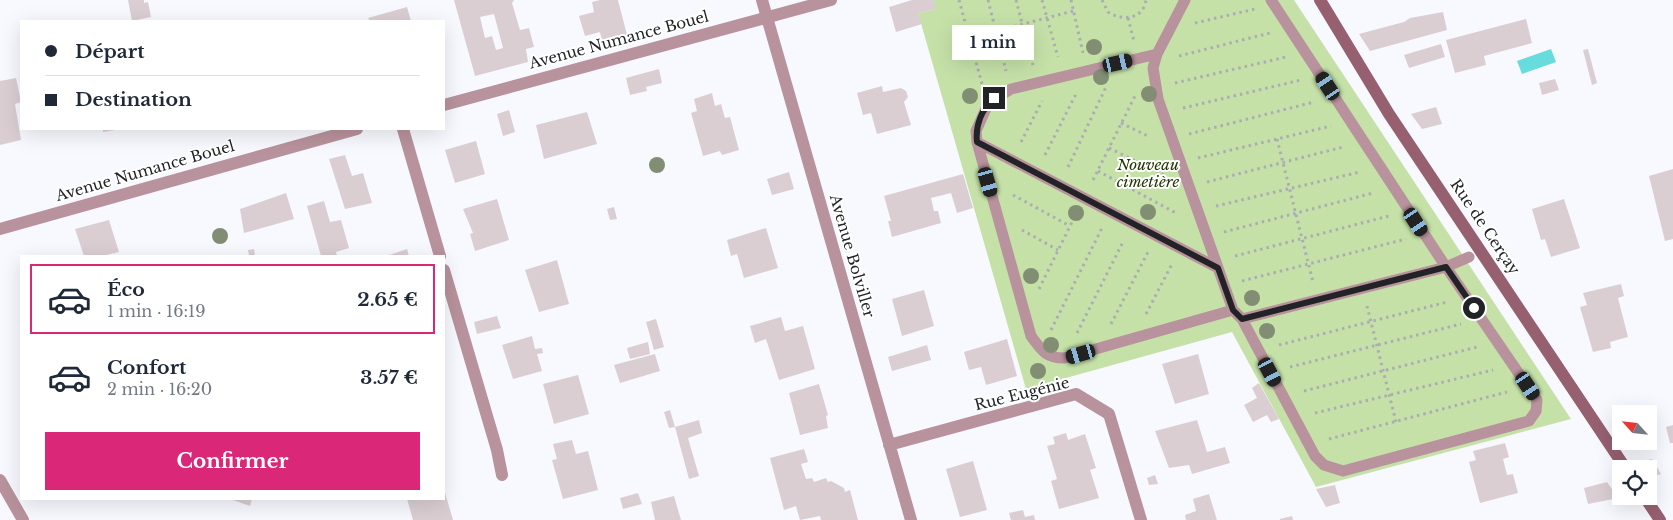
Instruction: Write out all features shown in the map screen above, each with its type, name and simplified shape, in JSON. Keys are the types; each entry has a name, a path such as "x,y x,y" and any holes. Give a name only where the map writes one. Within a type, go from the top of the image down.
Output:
{"street":[{"name":"Avenue Bolviller","path":"762,0 911,520"},
{"name":"Avenue Numance Bouel","path":"445,105 831,0"},
{"name":"Rue de Cerçay","path":"1320,0 1389,114 1620,460"},
{"name":"Avenue Numance Bouel","path":"0,229 353,130"},
{"path":"403,130 440,255"},
{"path":"445,273 497,450 502,475"},
{"name":"Rue Eugénie","path":"889,445 1076,394 1109,414 1141,520"},
{"path":"0,480 23,520"},
{"path":"1650,505 1660,520"}],"lane":[{"path":"1185,0 1156,58 1153,68 1163,113 1233,310 1242,319 1309,445 1324,466 1343,471 1529,421 1536,412 1537,400 1408,210 1273,2"},
{"path":"1156,58 1118,63 1011,89 988,104 976,131 977,142 1031,336 1041,350 1052,358 1064,358 1233,310"},
{"path":"977,142 1132,224 1217,264"},
{"path":"1242,319 1446,267 1469,257"}],"path":[{"path":"959,0 988,104"},
{"path":"988,0 1011,89"},
{"path":"1016,0 1038,83"},
{"path":"1012,161 1058,78 1042,0"},
{"path":"1036,173 1088,71 1071,0"},
{"path":"1102,0 1108,12 1124,18 1134,17 1141,12 1146,0"},
{"path":"1170,29 1273,2"},
{"path":"970,38 1074,11"},
{"path":"1156,58 1290,28"},
{"path":"1156,88 1306,52"},
{"path":"1059,186 1118,63"},
{"path":"1163,113 1320,75"},
{"path":"1172,138 1334,97"},
{"path":"1180,162 1351,121"},
{"path":"1121,123 1156,140"},
{"path":"1277,139 1318,300"},
{"path":"1189,186 1364,142"},
{"path":"1109,148 1170,178"},
{"path":"1098,171 1194,222 1199,216 1290,188 1380,167"},
{"path":"988,182 1070,226"},
{"path":"1207,237 1394,187"},
{"path":"1217,264 1302,238 1408,210"},
{"path":"1041,350 1110,212"},
{"path":"998,216 1058,250"},
{"path":"1064,358 1132,224"},
{"path":"1225,286 1424,234"},
{"path":"1098,349 1156,236"},
{"path":"1133,339 1180,248"},
{"path":"1363,288 1396,422"},
{"path":"1259,350 1466,297"},
{"path":"1270,372 1482,319"},
{"path":"1284,396 1498,342"},
{"path":"1295,418 1514,365"},
{"path":"1309,445 1528,386"}],"green space":[{"name":"Nouveau cimetière","path":"933,0 1294,0 1571,419 1316,487 1232,332 1026,389 918,13 935,9"}],"water":[{"path":"1551,49 1556,62 1522,74 1517,61"}],"building":[{"path":"128,0 144,0 144,3 148,2 151,17 132,20"},
{"path":"454,0 514,0 512,3 520,30 529,28 534,47 526,49 528,62 475,76","holes":["494,14 503,48 496,50 492,36 485,38 480,17"]},
{"path":"618,0 627,35 602,41 600,32 585,36 579,16 594,12 592,2"},
{"path":"912,0 933,0 936,9 918,13 922,24 896,32 889,7"},
{"path":"407,7 411,20 369,20 368,18"},
{"path":"1443,12 1447,30 1370,51 1359,34 1404,22 1410,18"},
{"path":"1526,19 1532,43 1484,56 1486,65 1455,73 1446,40"},
{"path":"1441,44 1445,57 1409,68 1404,55"},
{"path":"1588,49 1597,83 1592,85 1583,50"},
{"path":"659,69 662,83 646,87 647,91 630,95 626,78"},
{"path":"16,78 20,102 15,104 21,140 0,145 0,81"},
{"path":"1555,79 1559,90 1542,95 1539,83"},
{"path":"882,86 883,92 901,88 906,91 908,97 904,102 911,125 877,134 871,113 863,115 857,93"},
{"path":"712,93 715,106 721,104 725,118 730,117 739,150 722,155 720,151 703,156 691,113 697,111 694,99"},
{"path":"1436,107 1442,124 1422,129 1411,114"},
{"path":"509,110 515,132 503,136 497,114"},
{"path":"587,112 597,144 544,159 536,125"},
{"path":"476,141 485,174 455,183 445,150"},
{"path":"345,155 352,176 363,173 372,203 345,209 329,159"},
{"path":"1673,169 1673,239 1665,241 1649,176"},
{"path":"789,172 794,189 772,195 767,179"},
{"path":"963,174 973,208 957,213 951,193 931,198 934,211 938,211 941,223 892,237 888,221 891,221 884,196"},
{"path":"286,193 294,219 244,233 240,209"},
{"path":"497,199 509,240 475,251 470,234 473,233 463,209"},
{"path":"1564,199 1580,248 1551,257 1545,239 1541,240 1532,209"},
{"path":"324,201 330,222 341,220 349,248 336,252 337,255 321,255 307,206"},
{"path":"614,207 617,219 610,220 607,209"},
{"path":"109,220 119,252 106,255 84,255 75,229"},
{"path":"766,228 778,268 744,278 737,254 731,256 727,240"},
{"path":"254,249 255,255 249,255 248,250"},
{"path":"407,249 409,255 389,255"},
{"path":"557,260 569,304 539,312 525,270"},
{"path":"1621,284 1624,296 1618,298 1628,337 1610,342 1611,348 1593,352 1580,307 1587,305 1583,293"},
{"path":"924,290 934,326 902,336 892,299"},
{"path":"497,316 501,328 477,334 474,322"},
{"path":"781,317 785,331 803,326 815,369 779,380 766,339 755,343 750,326"},
{"path":"656,319 664,347 654,350 646,322"},
{"path":"532,336 535,349 542,348 543,353 537,354 542,371 513,379 502,345"},
{"path":"1007,339 1017,376 986,385 981,367 969,370 964,352"},
{"path":"648,342 650,354 630,359 627,348"},
{"path":"927,345 931,360 892,371 888,357"},
{"path":"655,354 660,371 620,383 614,365"},
{"path":"1198,354 1209,394 1175,404 1162,364"},
{"path":"578,375 589,414 554,424 543,384"},
{"path":"1259,383 1279,419 1271,422 1267,415 1253,422 1244,405 1257,398 1252,388"},
{"path":"819,384 828,415 826,416 828,428 800,435 789,393"},
{"path":"670,410 675,427 669,428 664,412"},
{"path":"699,420 702,433 688,438 699,476 689,479 675,427"},
{"path":"1197,420 1207,452 1225,447 1230,463 1192,474 1189,465 1169,468 1155,431"},
{"path":"1673,425 1673,443 1670,443 1666,427"},
{"path":"1066,433 1068,440 1085,434 1096,468 1090,470 1099,498 1059,509 1051,481 1057,479 1047,446 1055,444 1053,437"},
{"path":"572,440 576,454 588,451 598,490 563,499 552,460 557,459 553,444"},
{"path":"1505,443 1509,457 1503,459 1507,475 1513,474 1518,493 1480,503 1469,462 1476,460 1473,451"},
{"path":"804,449 808,462 801,464 806,479 812,478 814,482 826,478 828,482 831,481 844,488 845,492 850,490 858,520 821,520 820,516 800,520 796,506 784,510 770,458"},
{"path":"973,461 987,510 960,517 946,469"},
{"path":"1657,467 1661,474 1657,475"},
{"path":"1155,475 1158,484 1149,485 1147,478"},
{"path":"1607,482 1612,489 1612,499 1588,504 1584,488"},
{"path":"1335,485 1340,503 1326,507 1316,489"},
{"path":"445,492 453,520 413,520 407,500 445,500"},
{"path":"638,493 642,504 623,509 620,498"},
{"path":"1209,494 1217,520 1186,520 1185,515 1196,511 1193,499"},
{"path":"674,496 681,520 655,520 651,502"},
{"path":"233,500 252,500 250,506"},
{"path":"1023,510 1025,517 1034,515 1035,520 1011,520 1009,513"},
{"path":"1292,516 1293,520 1280,520 1280,519"}],"route":[{"path":"994,98 980,118 976,131 977,142 1218,268 1233,310 1242,319 1446,267 1474,308"}]}
